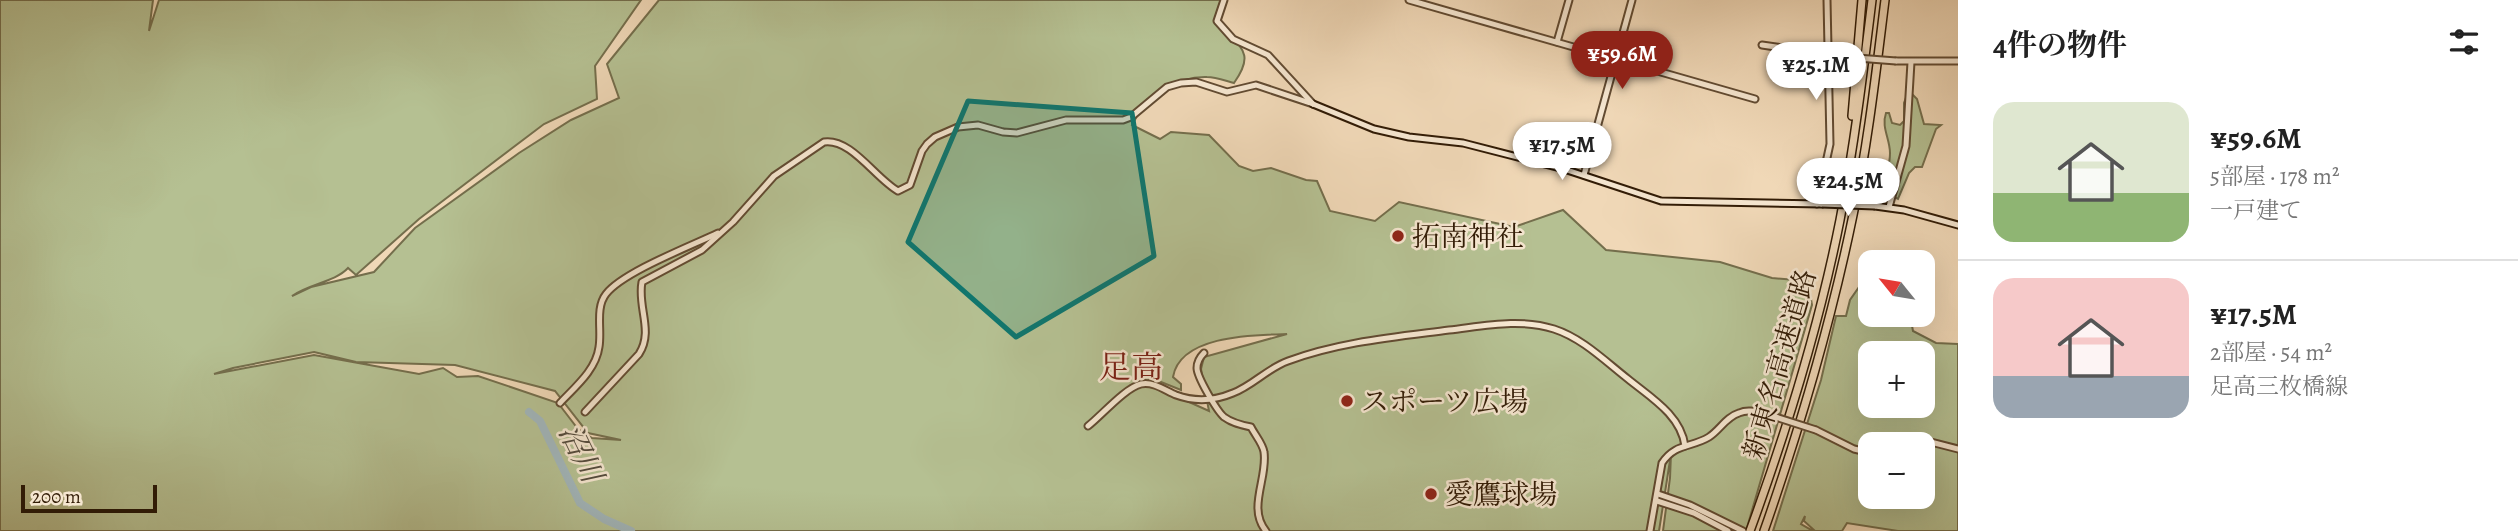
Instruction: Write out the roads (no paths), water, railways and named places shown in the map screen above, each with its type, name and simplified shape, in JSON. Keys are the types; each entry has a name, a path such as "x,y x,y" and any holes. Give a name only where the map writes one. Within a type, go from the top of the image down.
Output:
{"highway":[{"path":"1840,221 1856,89 1862,0"},
{"name":"新東名高速道路","path":"1750,531 1786,425 1818,314 1840,221 1872,0"},
{"name":"新東名高速道路","path":"1764,531 1798,430 1853,215 1886,0"}],"street":[{"path":"1224,0 1217,21 1233,39 1268,55 1313,104"},
{"path":"1409,0 1755,99"},
{"path":"1558,42 1569,0"},
{"path":"1584,175 1618,59 1632,0"},
{"path":"1819,204 1830,144 1827,0"},
{"path":"1762,45 1844,57 1911,62 1958,61"},
{"path":"1889,207 1908,135 1911,62"},
{"path":"585,412 645,345 646,331 640,290 642,282 702,250 774,176 824,142 831,141 846,146 887,185 898,191 910,185 927,144 935,136 958,127 978,125 1017,133 1066,120 1123,120 1131,117 1167,87 1196,82 1227,92 1256,85 1313,104 1374,129 1463,144 1584,175 1643,196 1670,202 1889,207 1958,225"},
{"path":"560,403 592,367 599,349 601,303 606,293 635,273 724,230"},
{"path":"1087,426 1124,394 1141,384 1153,384 1188,399 1212,399 1234,393 1284,362 1313,352 1419,334 1527,323 1553,328 1570,335 1626,377 1669,413 1678,426 1685,446"},
{"path":"1205,353 1197,370 1222,416 1237,424 1251,427 1264,451 1258,500 1259,516 1266,531"},
{"path":"1650,531 1662,463 1673,450 1707,439 1730,417 1740,412 1766,414 1816,430 1858,450"},
{"path":"1935,443 1958,449"},
{"path":"1657,497 1678,500 1727,528 1743,531"}],"waterway":[{"name":"沼川","path":"529,412 540,421 580,503 604,519 631,531"}],"place":[{"name":"拓南神社","path":"1398,236"},
{"name":"スポーツ広場","path":"1347,401"},
{"name":"愛鷹球場","path":"1431,494"}],"district":[{"name":"足高","path":"1131,367"}]}
